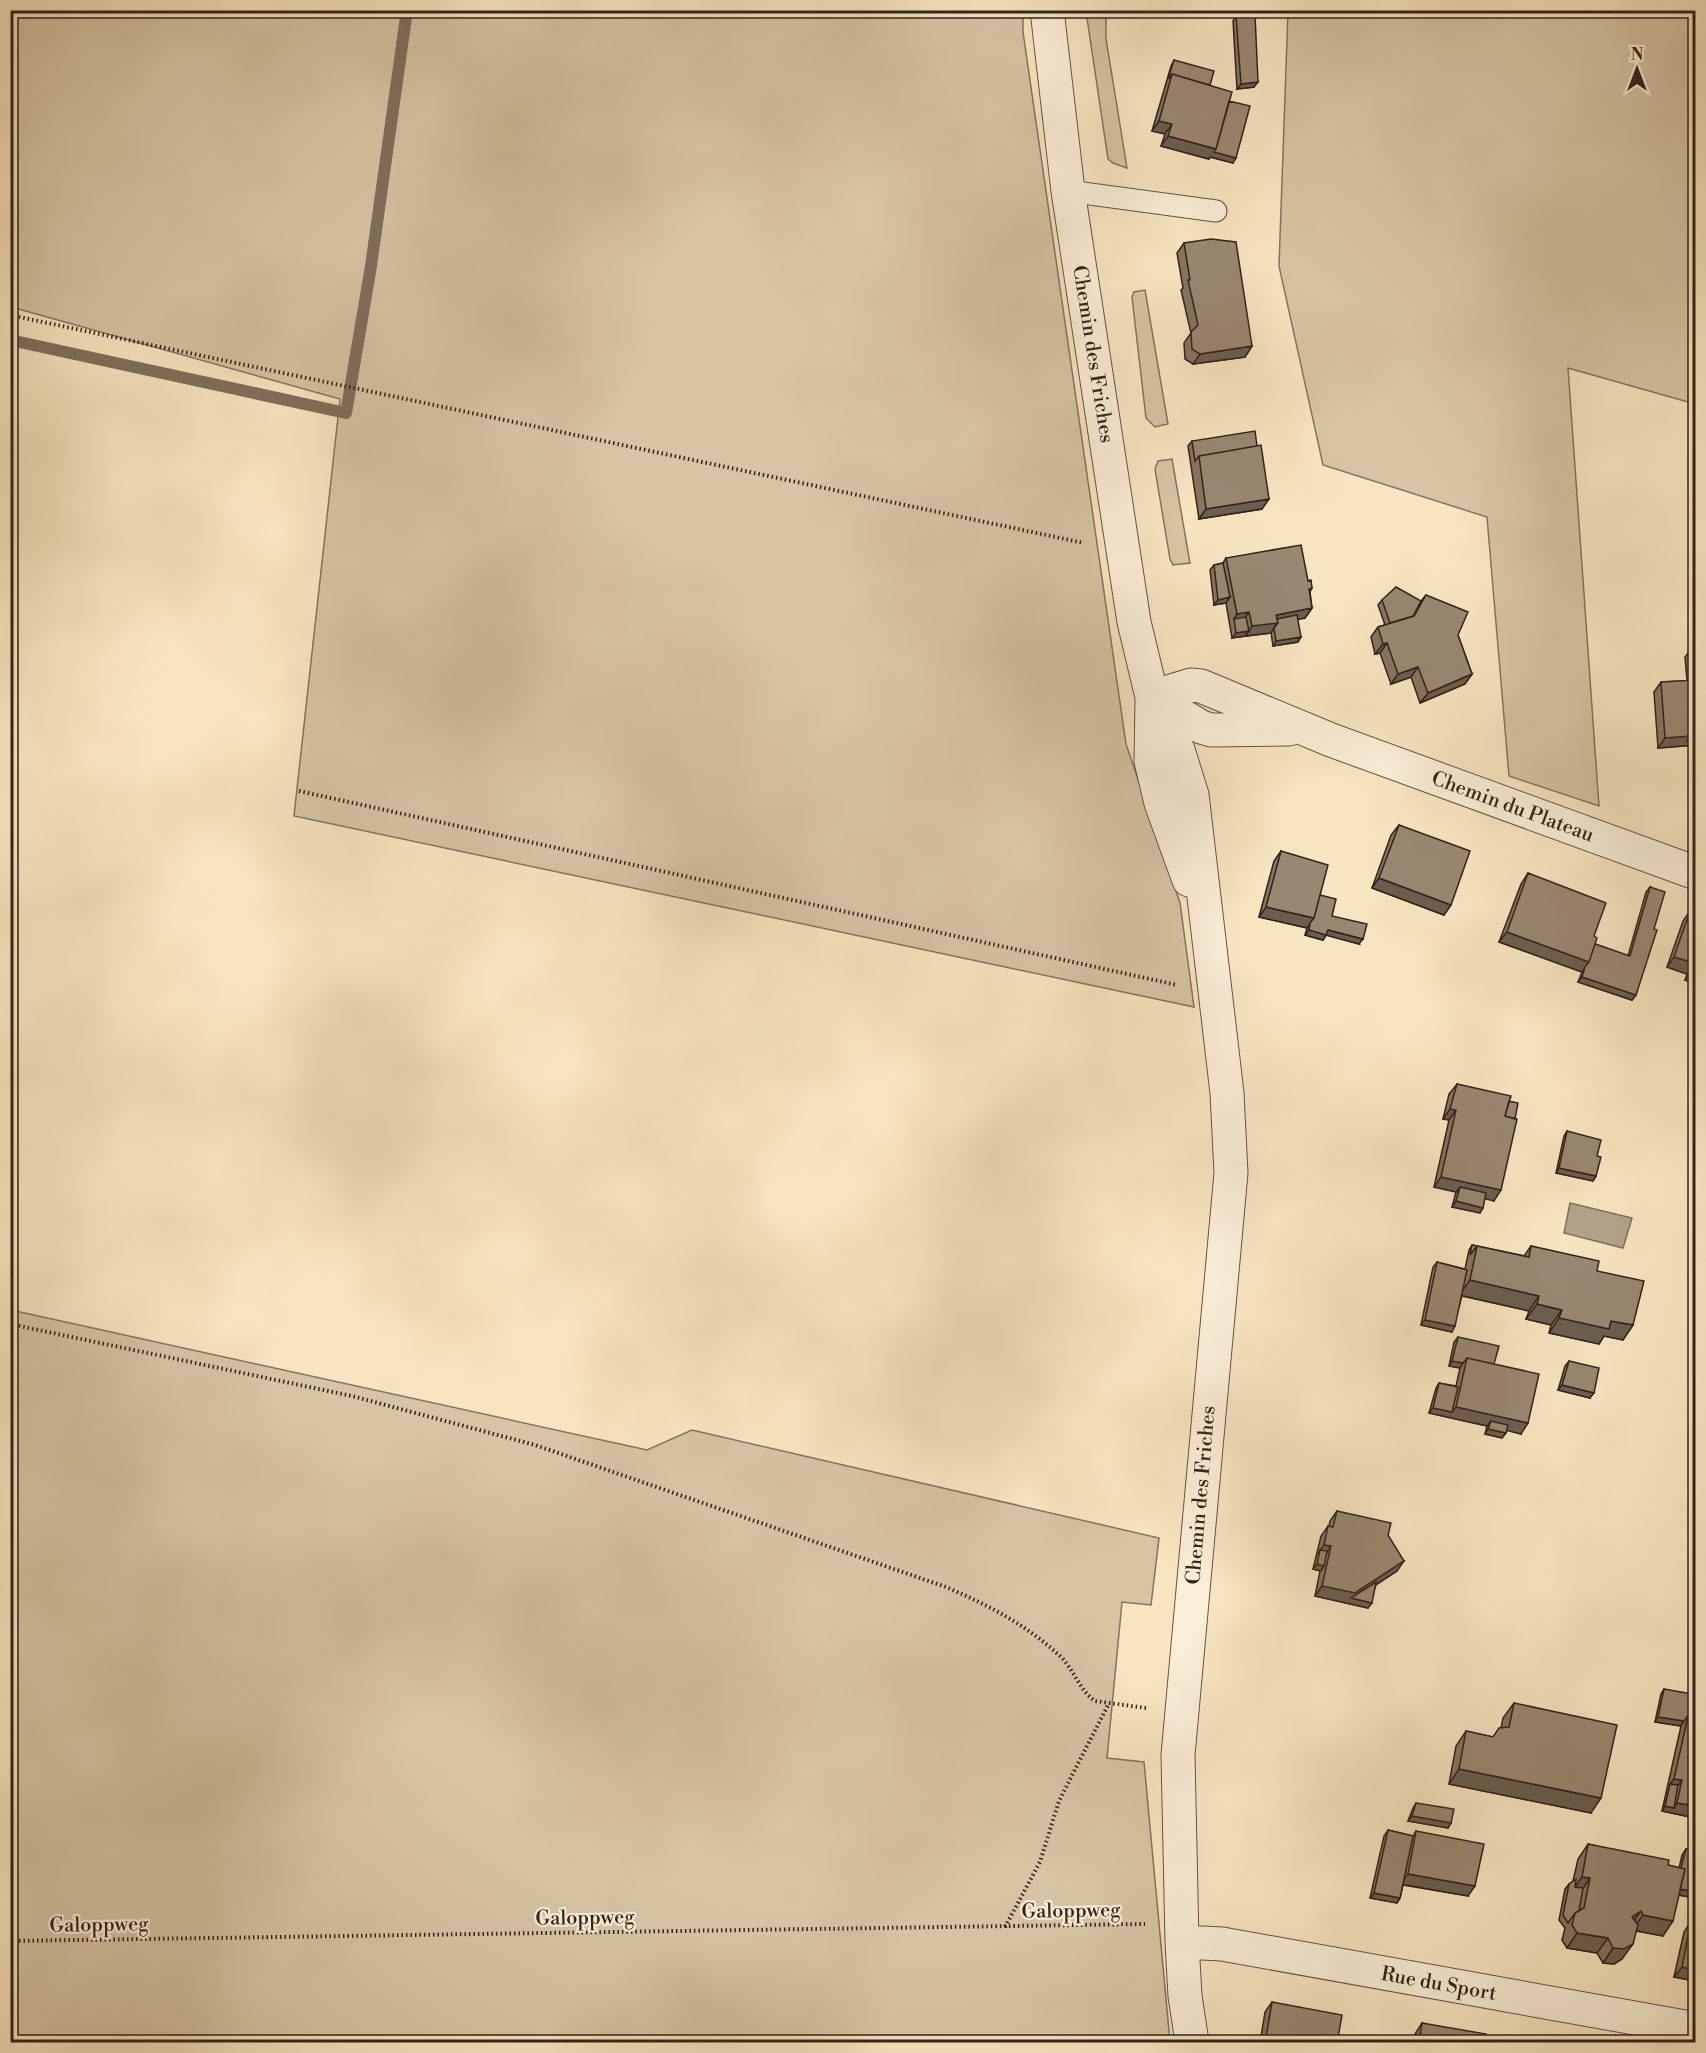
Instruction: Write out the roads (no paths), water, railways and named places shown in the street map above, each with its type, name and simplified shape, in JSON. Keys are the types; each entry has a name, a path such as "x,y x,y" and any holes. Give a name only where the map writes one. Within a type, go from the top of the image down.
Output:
{"street":[{"name":"Chemin des Friches","path":"1047,10 1068,191 1134,622 1152,697 1151,761 1161,803 1188,874 1209,948 1227,1093 1231,1173 1178,1755 1182,1942 1185,1996 1192,2043"},
{"name":"Chemin du Plateau","path":"1152,697 1201,727 1211,730 1283,728 1331,740 1695,873"},
{"name":"Rue du Sport","path":"1182,1942 1222,1944 1695,2029"}],"lane":[{"path":"1068,191 1216,211"}],"waterway":[{"path":"10,340 346,413 371,266 407,10"}]}
